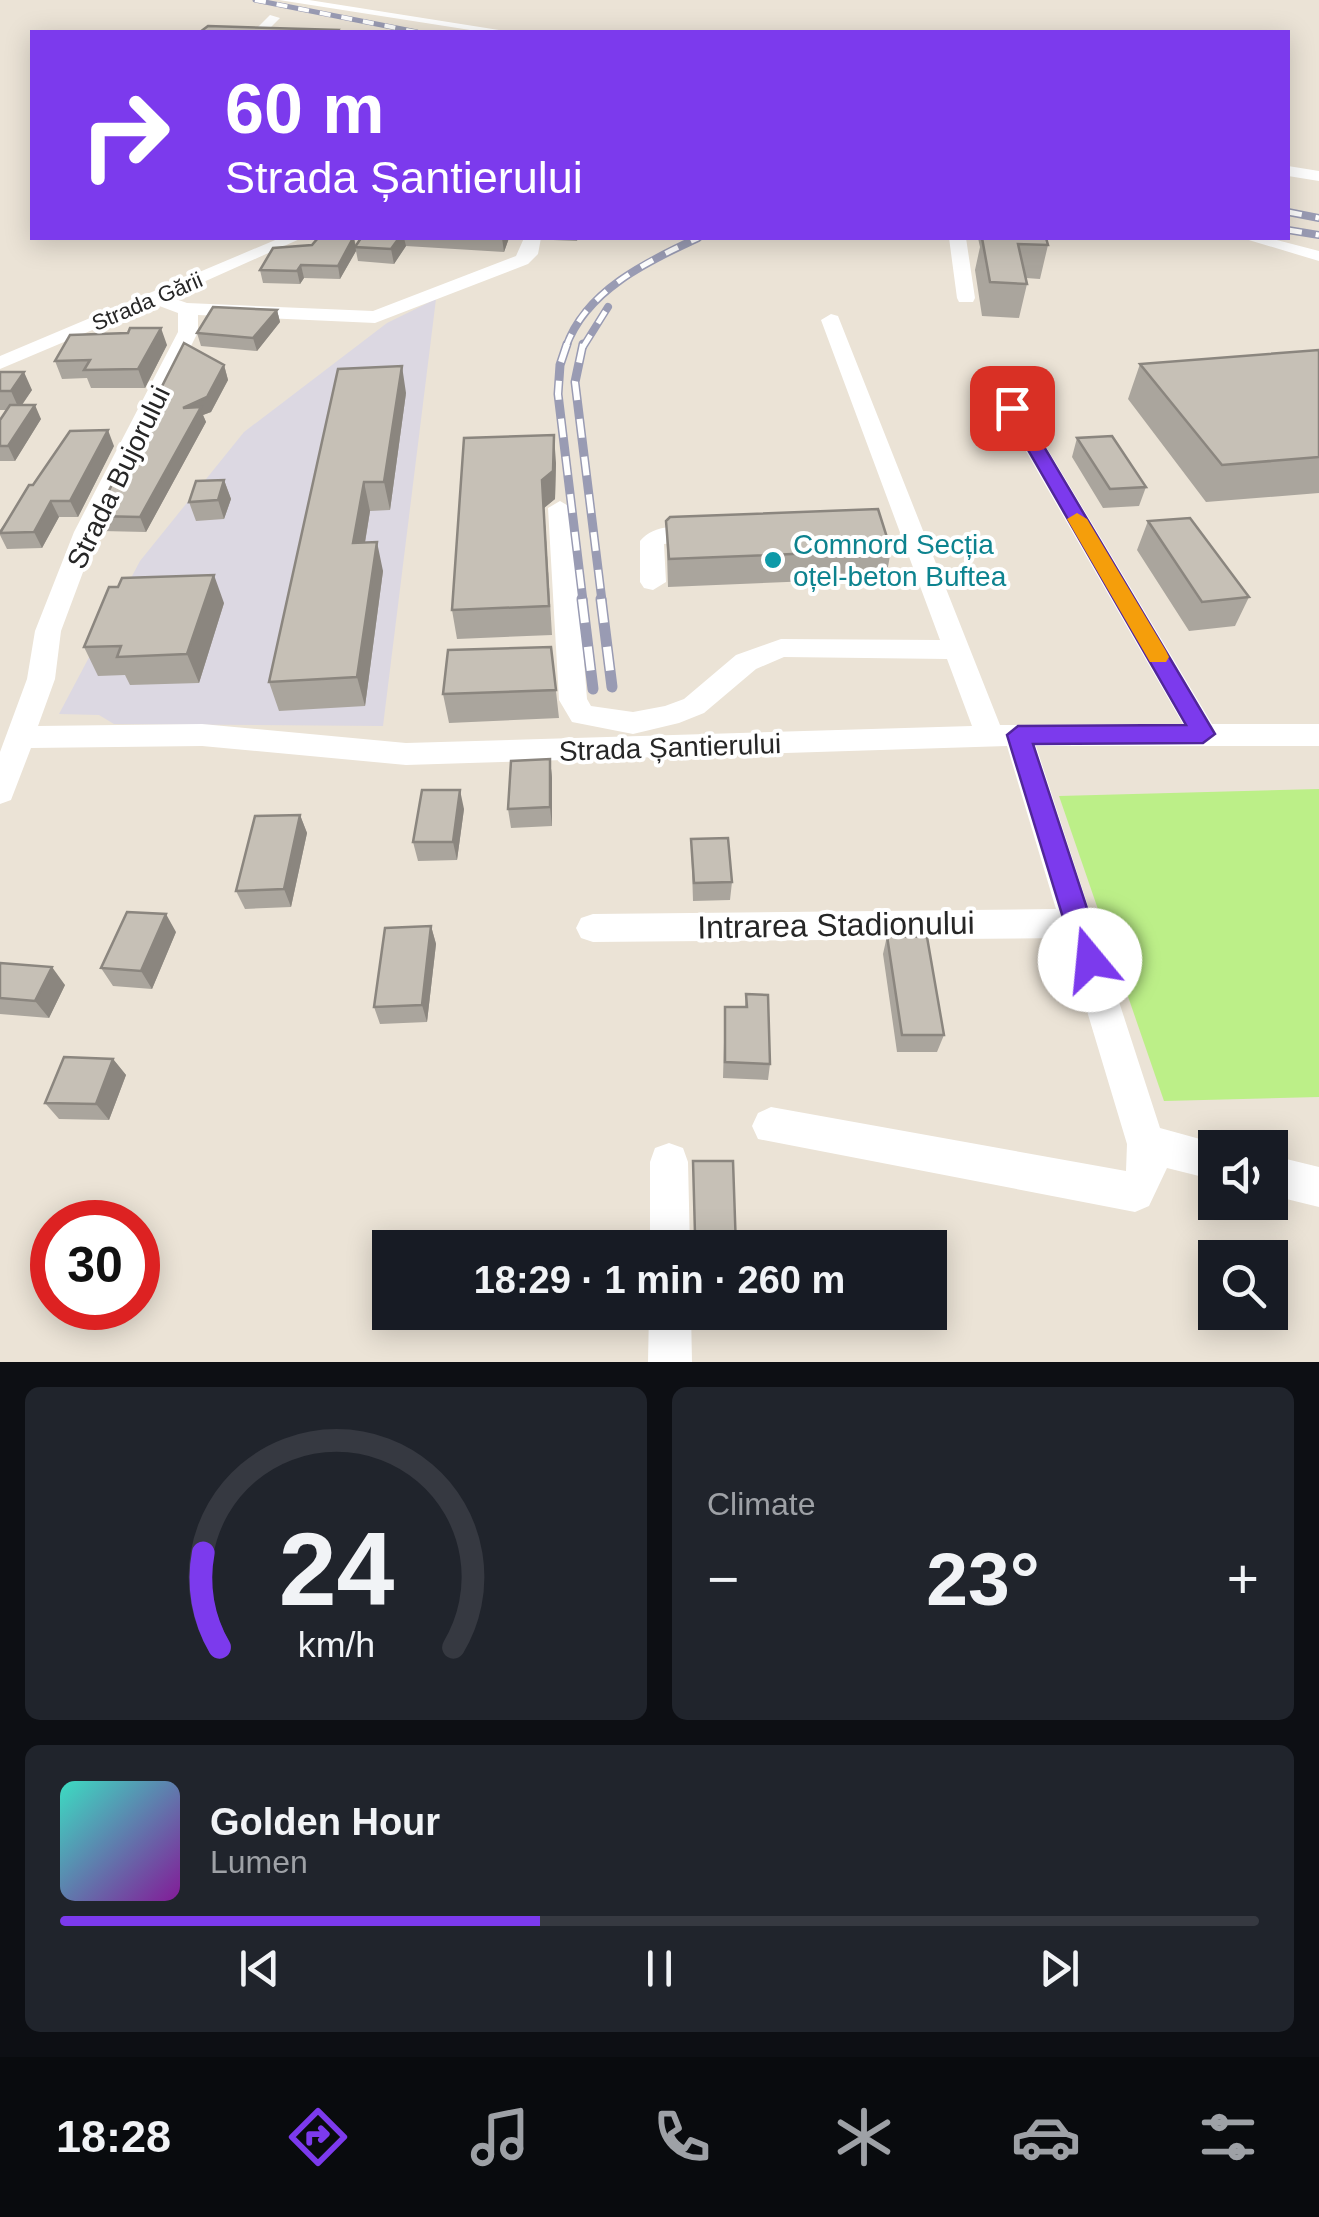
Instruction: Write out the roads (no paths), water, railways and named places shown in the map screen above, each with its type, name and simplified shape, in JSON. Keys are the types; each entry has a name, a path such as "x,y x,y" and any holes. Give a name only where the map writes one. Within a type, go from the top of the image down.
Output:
{"street":[{"path":"285,0 492,30"},
{"path":"261,30 274,18"},
{"path":"1290,170 1319,176"},
{"name":"Strada Gării","path":"0,363 288,240"},
{"path":"154,298 186,309 383,315 438,290 522,260 529,254 532,240"},
{"path":"956,240 966,298"},
{"path":"1259,240 1319,256"},
{"name":"Strada Bujorului","path":"0,792 41,679 48,632 86,532 183,344 190,318 186,309"},
{"path":"771,1126 1135,1192 1148,1172 1146,1144 1078,923 1004,736 956,650 899,525 831,320"},
{"path":"1012,408 1203,734"},
{"path":"560,508 572,700 582,716 633,722 669,716 694,706 746,662 781,648 956,650"},
{"path":"653,582 652,540 661,534 718,532"},
{"name":"Strada Șantierului","path":"22,737 202,735 406,754 1004,736 1319,735"},
{"name":"Intrarea Stadionului","path":"593,928 1078,923"},
{"path":"1146,1144 1198,1157"},
{"path":"669,1162 670,1230"},
{"path":"1288,1179 1319,1187"},
{"path":"670,1330 670,1362"}],"railway":[{"path":"255,0 407,30"},
{"path":"1290,212 1319,218"},
{"path":"1290,230 1319,235"},
{"path":"566,347 575,327 603,294 639,268 694,240"},
{"path":"583,347 608,307"},
{"path":"583,344 575,382 602,601"},
{"path":"566,347 558,394 583,601"},
{"path":"582,599 593,689"},
{"path":"601,599 612,687"}],"place":[{"name":"Comnord Secția oțel-beton Buftea","path":"773,560"}]}
